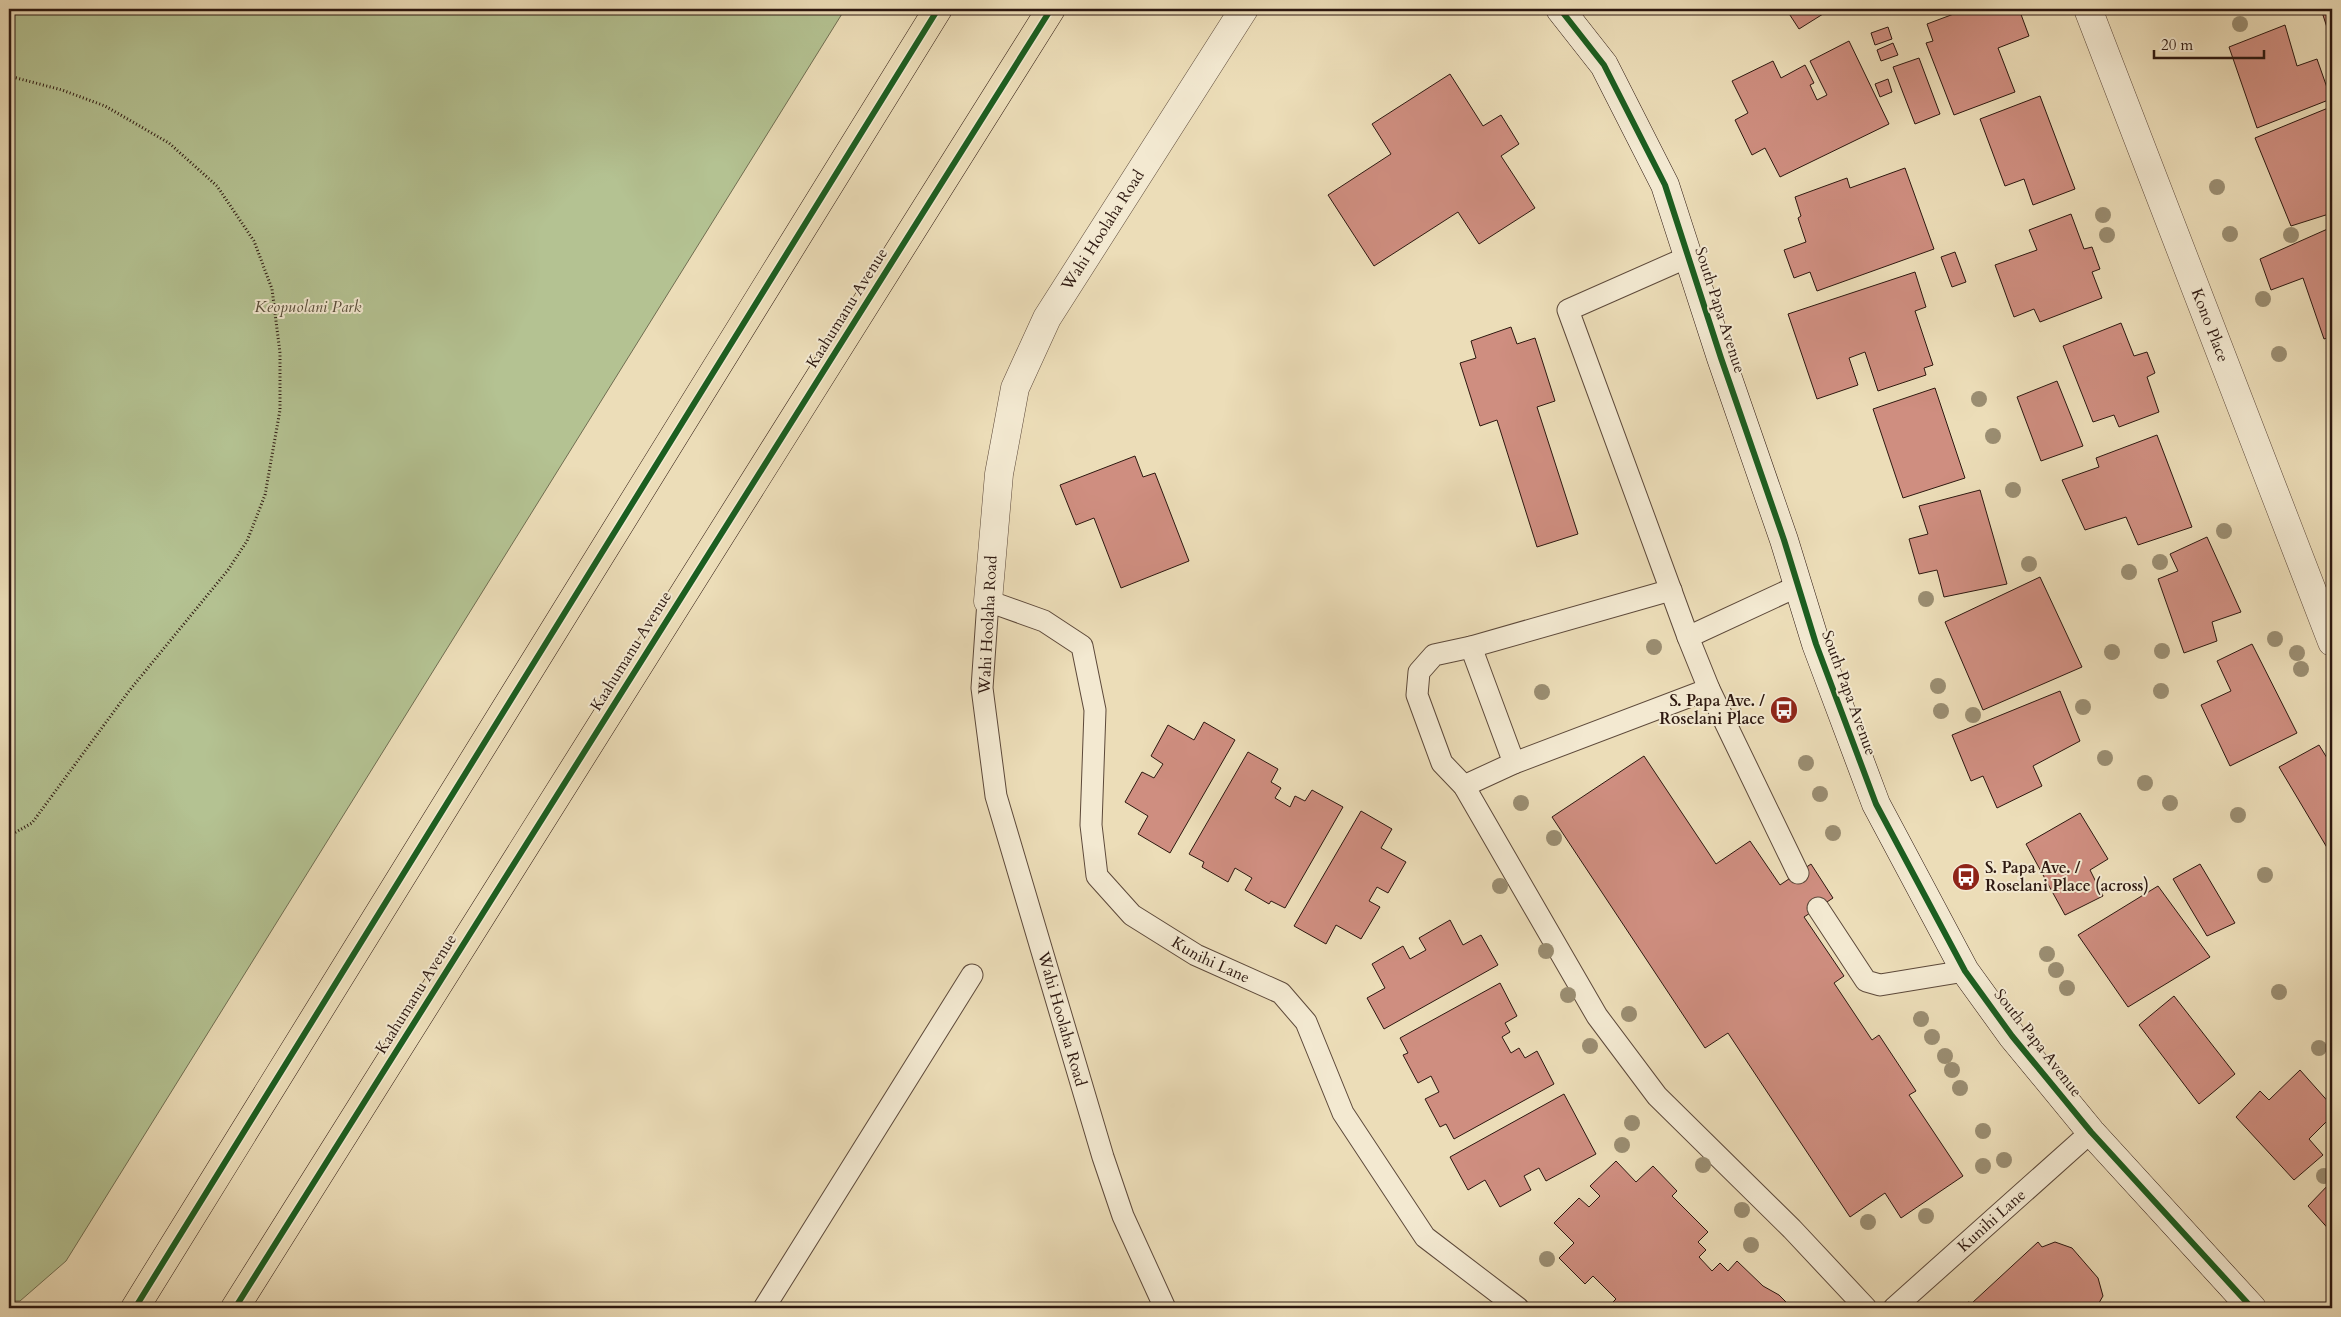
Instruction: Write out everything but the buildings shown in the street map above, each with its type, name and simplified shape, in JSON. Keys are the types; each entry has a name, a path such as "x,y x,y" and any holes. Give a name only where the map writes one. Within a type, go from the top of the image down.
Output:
{"main road":[{"path":"135,1308 938,9"},
{"name":"Kaahumanu Avenue","path":"234,1308 1051,9"}],"street":[{"name":"Wahi Hoolaha Road","path":"988,602 999,474 1015,388 1047,318 1244,9"},
{"name":"South Papa Avenue","path":"1560,9 1604,65 1665,185 1816,644 1876,804 1965,971 2012,1036 2091,1132 2252,1308"},
{"name":"Kono Place","path":"2088,9 2332,642"}],"lane":[{"path":"1688,258 1568,310 1688,637 1709,689 1798,873"},
{"path":"1688,637 1798,586"},
{"path":"1671,590 1472,647 1434,655 1419,672 1417,695 1442,763 1464,786 1598,1016 1657,1096 1792,1229 1866,1308"},
{"name":"Wahi Hoolaha Road","path":"988,602 982,688 996,796 1103,1157 1123,1216 1165,1308"},
{"name":"Kunihi Lane","path":"988,602 1044,621 1082,646 1095,710 1091,825 1097,876 1132,915 1196,955 1281,993 1306,1022 1342,1113 1425,1237 1518,1308"},
{"path":"1472,647 1514,763"},
{"path":"1464,786 1514,763 1709,689"},
{"path":"1818,908 1866,981 1880,985 1965,971"},
{"path":"764,1308 972,975"},
{"name":"Kunihi Lane","path":"1894,1308 2091,1132"}],"path":[{"path":"9,76 62,90 105,106 169,143 217,186 254,241 272,290 280,353 280,410 265,495 247,541 217,584 113,712 32,822 9,836"}],"green space":[{"name":"Keopuolani Park","path":"9,9 845,9 66,1261 20,1301 9,1301"}],"cycle path":[{"path":"135,1308 938,9"},
{"path":"235,1308 1051,9"},
{"path":"1560,9 1604,65 1665,185 1721,358 1784,540 1816,644 1876,804 1965,971 2012,1036 2091,1132 2252,1308"}],"place":[{"name":"S. Papa Ave. / Roselani Place","path":"1784,710"},
{"name":"S. Papa Ave. / Roselani Place (across)","path":"1966,877"}]}
